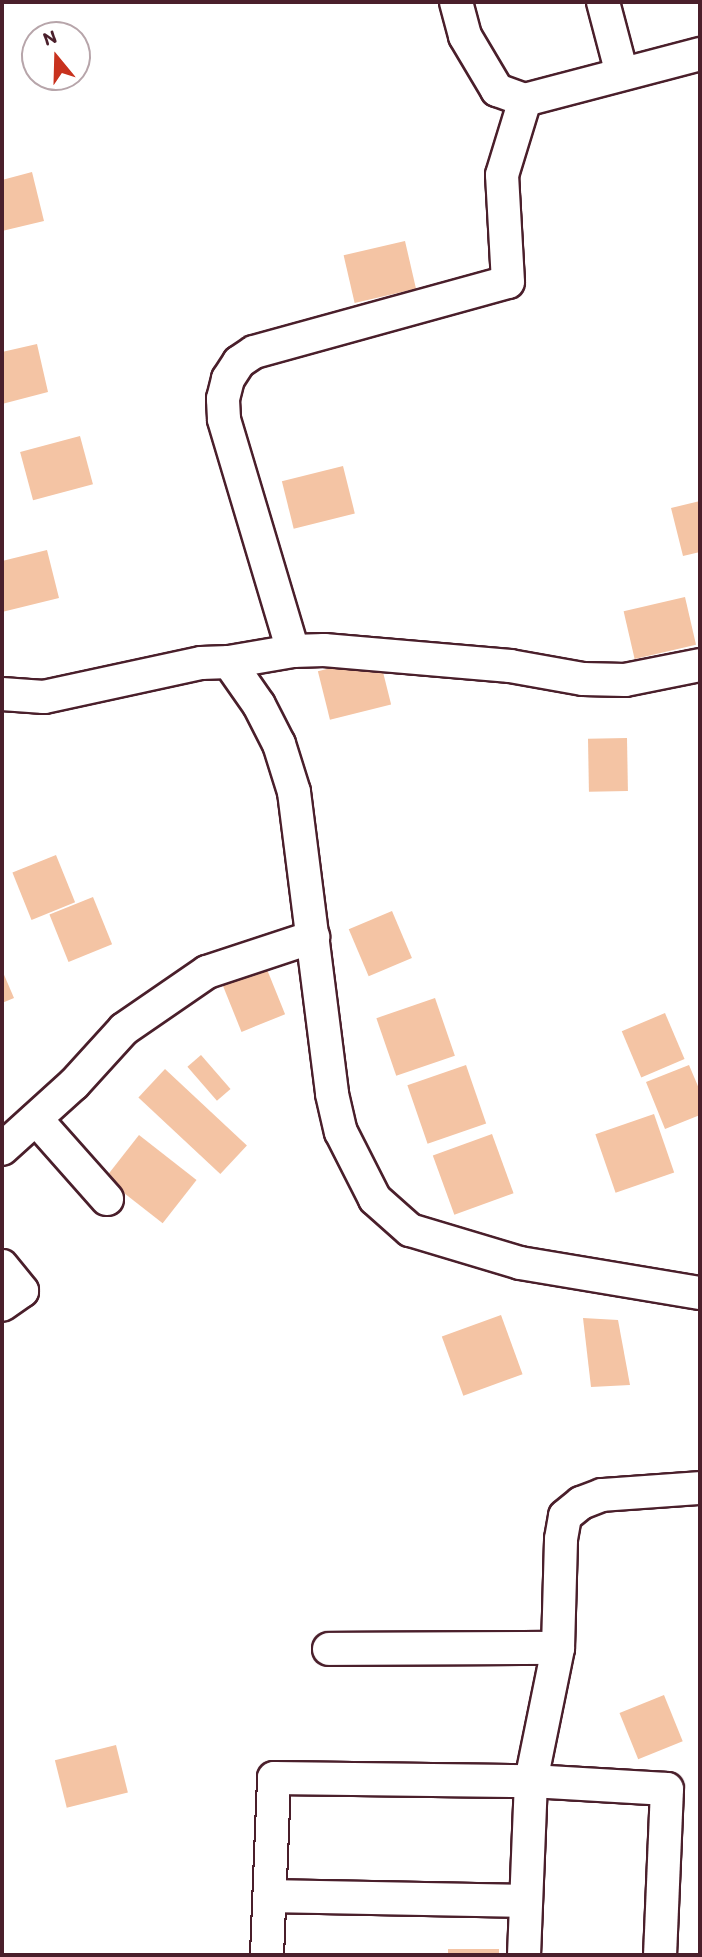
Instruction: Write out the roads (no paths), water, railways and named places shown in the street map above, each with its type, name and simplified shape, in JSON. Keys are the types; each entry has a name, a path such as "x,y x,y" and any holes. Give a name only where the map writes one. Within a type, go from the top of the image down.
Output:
{"street":[{"path":"456,2 465,36 497,90 525,100 700,54"},
{"path":"603,2 622,74"},
{"path":"293,651 224,419 223,398 228,379 239,362 254,352 508,282 502,175 525,100"},
{"path":"2,694 44,697 201,663 229,662 293,651 420,657 510,666 583,679 625,680 700,664"},
{"path":"229,662 274,734 291,780 302,843 331,1094 341,1132 375,1199 410,1230 508,1259 700,1293"},
{"path":"2,1149 74,1084 124,1029 207,972 313,937"},
{"path":"36,1119 107,1199"},
{"path":"2,1266 22,1291 2,1305"},
{"path":"524,1955 531,1780 558,1648 561,1538 565,1516 581,1503 601,1495 700,1488"},
{"path":"329,1649 558,1648"},
{"path":"267,1955 274,1778 531,1780 667,1789 660,1955"},
{"path":"270,1896 526,1901"}]}
